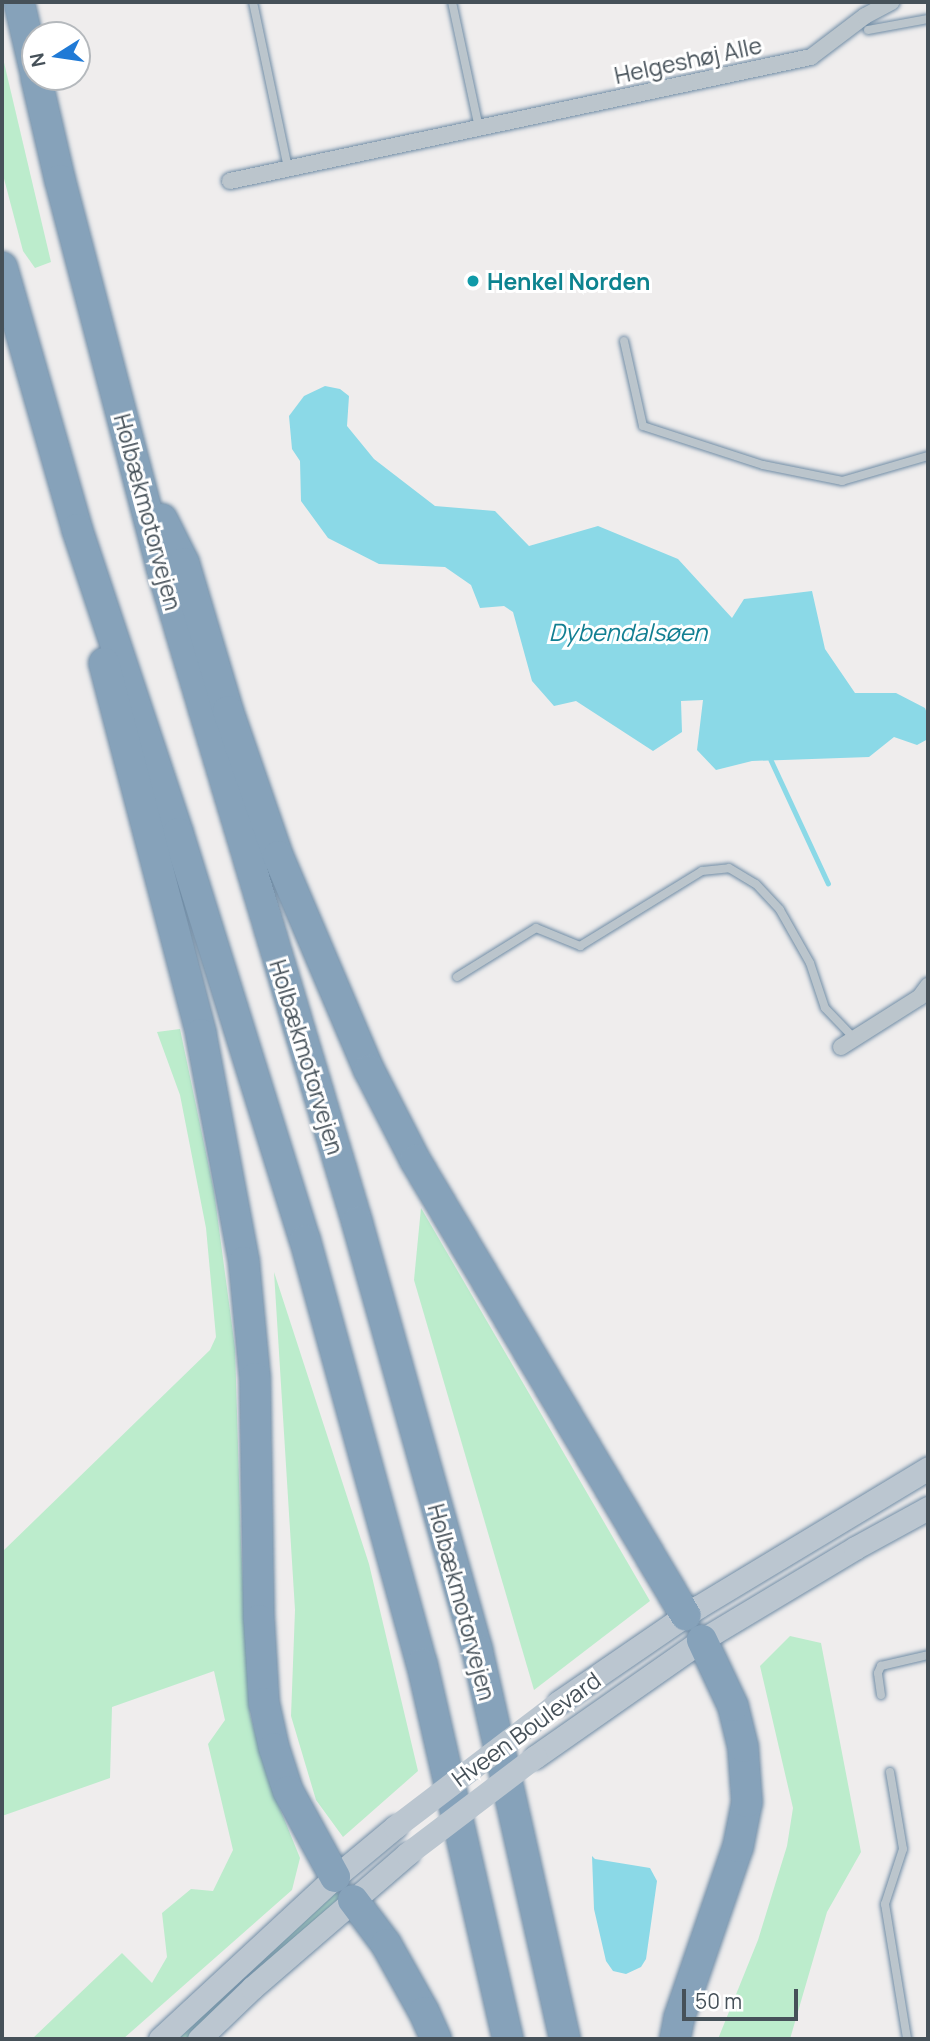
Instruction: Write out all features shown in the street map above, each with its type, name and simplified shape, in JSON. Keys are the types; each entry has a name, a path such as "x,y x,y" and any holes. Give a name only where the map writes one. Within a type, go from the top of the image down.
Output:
{"highway":[{"path":"19,2 23,21"},
{"name":"Holbækmotorvejen","path":"40,91 133,459 235,820 357,1222 477,1649 565,2039"},
{"path":"2,267 78,528 178,833 305,1240 422,1664 508,2039"},
{"path":"133,459 184,563 228,711 278,856 369,1070 415,1160 694,1628 733,1706 744,1747 747,1802 738,1847 679,2018 675,2039"},
{"path":"78,528 109,688 201,1034 244,1262 255,1378 259,1620 264,1703 274,1748 288,1791 335,1877"},
{"path":"353,1900 386,1944 436,2039"}],"street":[{"name":"Helgeshøj Alle","path":"230,181 811,57 865,16 891,2"},
{"path":"848,1043 920,997 928,986"},
{"name":"Hveen Boulevard","path":"198,2039 407,1854 568,1732 694,1628 836,1521 928,1468"},
{"name":"Hveen Boulevard","path":"160,2039 335,1877 559,1702 694,1628 843,1554 928,1508"},
{"path":"335,1877 353,1900"}],"lane":[{"path":"253,2 288,168"},
{"path":"452,2 479,128"},
{"path":"868,30 928,19"},
{"path":"624,341 643,426 763,465 842,481 928,456"},
{"path":"457,977 536,928 580,946 702,871 729,868 756,884 780,910 810,962 825,1008 848,1043"},
{"path":"881,1695 878,1673 881,1666 928,1655"},
{"path":"890,1772 902,1849 885,1904 907,2039"}],"green space":[{"path":"2,54 51,262 35,268 23,251 2,171"},
{"path":"180,1029 214,1191 235,1348 250,1714 268,1779 300,1858 292,1890 123,2039 32,2039 122,1953 152,1983 167,1957 162,1913 191,1889 213,1891 233,1850 208,1744 225,1720 214,1671 112,1707 110,1778 2,1816 2,1552 210,1350 216,1337 206,1228 180,1095 157,1032"},
{"path":"421,1208 650,1601 534,1690 414,1280"},
{"path":"274,1272 369,1564 418,1771 343,1837 316,1800 291,1716 295,1610"},
{"path":"790,1636 821,1643 861,1852 827,1912 790,2039 718,2039 758,1940 787,1846 793,1808 760,1666"},
{"path":"333,1890 344,1896 187,2039 172,2039"}],"water":[{"name":"Dybendalsøen","path":"325,386 340,389 349,396 347,426 374,459 435,506 495,511 529,546 598,526 678,559 732,618 744,599 812,591 825,649 855,693 896,693 925,708 928,716 928,739 917,745 894,737 869,757 752,761 716,770 697,750 703,700 681,701 682,732 653,751 576,701 554,706 532,681 513,612 504,606 480,608 471,585 445,567 379,564 328,538 301,501 300,461 292,449 289,416 304,396"},
{"path":"592,1856 595,1859 650,1868 657,1881 646,1959 641,1967 626,1974 613,1971 606,1961 594,1909"}],"waterway":[{"path":"771,760 828,883"}],"place":[{"name":"Henkel Norden","path":"473,281"}]}
